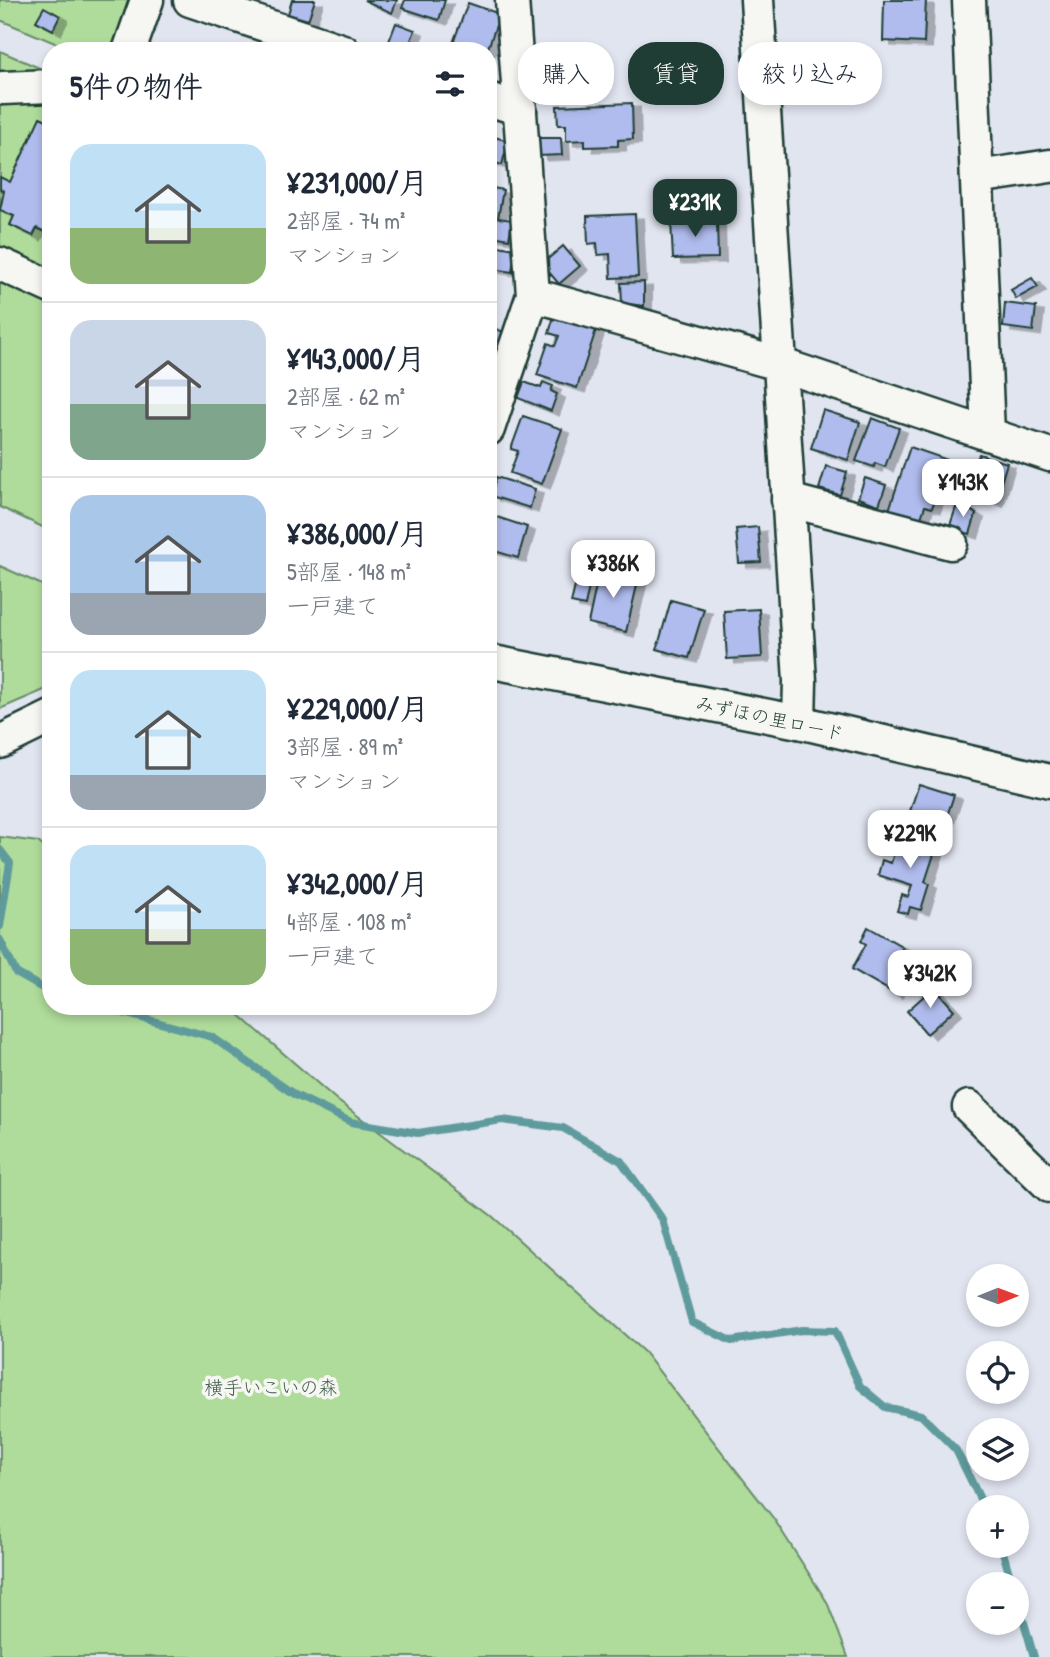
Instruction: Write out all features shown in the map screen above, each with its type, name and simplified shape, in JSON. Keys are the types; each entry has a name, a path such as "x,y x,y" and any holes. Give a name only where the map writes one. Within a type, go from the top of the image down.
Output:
{"street":[{"path":"132,42 147,0"},
{"path":"190,0 316,42"},
{"path":"497,402 533,295 512,0"},
{"path":"757,0 799,723"},
{"path":"969,0 988,433"},
{"path":"3,88 42,86"},
{"path":"497,102 520,109"},
{"path":"977,177 1050,166"},
{"path":"0,264 42,283"},
{"path":"533,295 779,364 1050,454"},
{"path":"788,500 951,543"},
{"name":"みずほの里ロード","path":"497,663 799,723 1050,781"},
{"path":"0,742 42,721"},
{"path":"969,1107 1049,1183"}],"green space":[{"path":"0,0 133,0 119,42 53,42 0,20"},
{"path":"0,51 42,69 42,527 0,507"},
{"path":"0,566 42,585 42,691 0,709"},
{"name":"横手いこいの森","path":"0,837 38,842 42,845 42,1015 239,1015 338,1101 492,1216 644,1352 774,1519 827,1602 848,1657 0,1657"}],"building":[{"path":"292,0 315,0 308,20 288,14"},
{"path":"364,0 397,0 392,13"},
{"path":"405,0 445,0 439,20 402,8"},
{"path":"884,0 926,0 924,43 883,41"},
{"path":"468,3 500,14 490,42 453,42"},
{"path":"44,7 60,16 53,30 36,21"},
{"path":"396,23 415,30 410,42 389,42"},
{"path":"632,105 633,139 618,140 618,146 585,147 585,140 566,141 566,125 558,125 557,106"},
{"path":"40,117 42,118 42,230 37,228 33,236 10,225 14,216 0,210 4,191 0,189 0,177 10,182"},
{"path":"497,138 508,141 502,165 497,164"},
{"path":"538,138 561,138 562,155 539,156"},
{"path":"497,189 503,190 498,218 512,220 509,239 497,237"},
{"path":"635,214 638,277 611,278 610,254 598,255 597,243 588,244 587,216"},
{"path":"717,220 718,258 673,259 671,221"},
{"path":"497,246 515,249 512,272 497,270"},
{"path":"563,246 580,266 559,284 542,264"},
{"path":"1032,278 1038,287 1016,299 1011,290"},
{"path":"644,282 644,306 622,303 621,283"},
{"path":"1005,303 1036,307 1033,331 1003,327"},
{"path":"555,313 597,327 577,388 537,375 548,343 555,346 559,336 549,333"},
{"path":"497,329 504,332 497,354"},
{"path":"524,382 541,388 543,382 553,386 551,391 557,394 551,411 518,398"},
{"path":"823,410 860,422 848,460 811,448"},
{"path":"523,416 562,429 542,484 510,473 518,451 511,449"},
{"path":"872,418 899,428 885,467 875,463 874,467 856,461"},
{"path":"910,447 948,460 932,508 925,506 920,521 889,510"},
{"path":"979,454 1007,463 995,502 967,492"},
{"path":"826,466 847,472 840,495 819,489"},
{"path":"497,477 535,489 530,508 497,498"},
{"path":"865,478 886,485 879,505 858,498"},
{"path":"958,502 976,514 970,534 949,528"},
{"path":"497,517 527,527 518,558 497,552"},
{"path":"758,527 761,562 739,563 736,529"},
{"path":"600,568 639,577 626,632 588,623"},
{"path":"577,578 590,582 585,606 571,603"},
{"path":"671,600 704,609 689,658 657,649"},
{"path":"759,609 762,657 727,659 724,611"},
{"path":"919,784 954,795 945,822 910,811"},
{"path":"900,833 937,845 925,882 929,884 921,910 910,907 908,914 897,911 902,895 908,897 912,886 878,875 882,860 891,863"},
{"path":"868,927 903,947 900,951 919,962 904,988 898,985 894,993 852,969 866,944 861,941"},
{"path":"934,987 954,1010 927,1034 907,1011"}],"waterway":[{"path":"0,850 10,863 0,926"},
{"path":"0,940 16,973 42,988"},
{"path":"130,1015 212,1037 295,1095 351,1122 418,1133 502,1120 563,1128 621,1161 663,1220 692,1322 731,1341 802,1330 835,1331 860,1386 885,1407 921,1415 956,1450 978,1495"},
{"path":"1005,1558 1009,1572"},
{"path":"1028,1635 1034,1657"}]}
